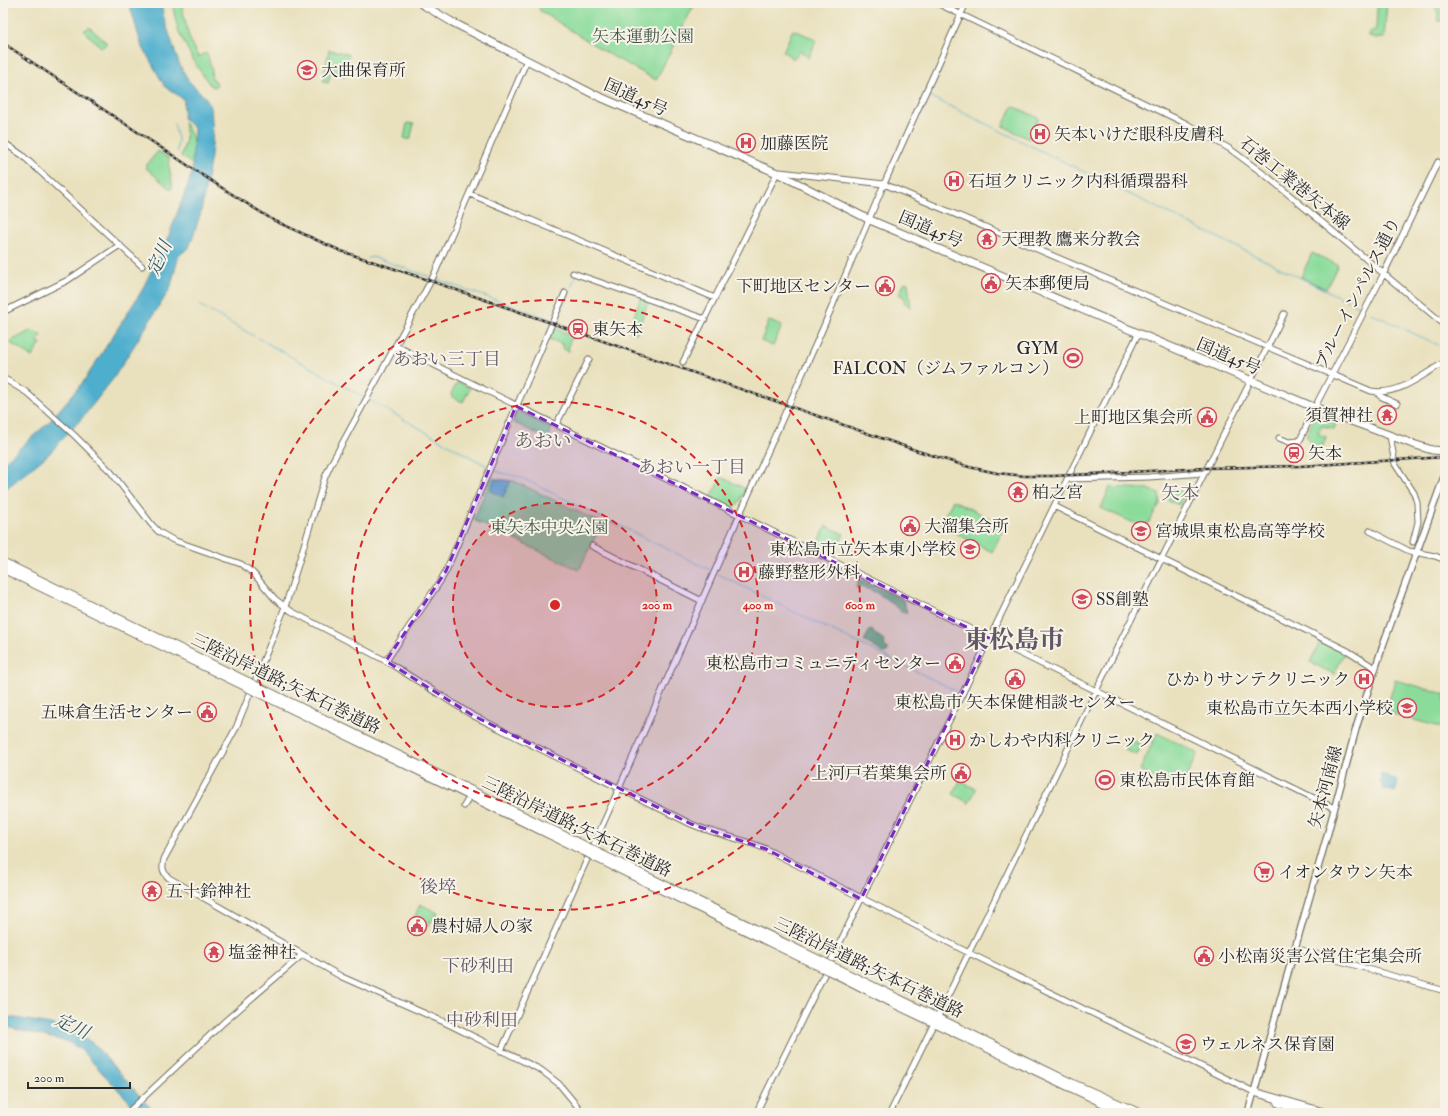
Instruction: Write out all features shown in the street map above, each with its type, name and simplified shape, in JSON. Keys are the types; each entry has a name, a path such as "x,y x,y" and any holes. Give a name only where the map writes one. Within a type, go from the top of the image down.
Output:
{"highway":[{"name":"国道45号","path":"420,3 614,104 777,173 870,220 1315,408 1424,448 1445,451"},
{"name":"三陸沿岸道路;矢本石巻道路","path":"3,562 248,685"},
{"name":"三陸沿岸道路;矢本石巻道路","path":"3,569 258,689 823,965 892,1003 1124,1113"},
{"name":"三陸沿岸道路;矢本石巻道路","path":"832,970 1074,1084 1140,1113"},
{"path":"1254,1092 1263,1098 1308,1113"},
{"path":"1254,1092 1327,1113"}],"main road":[{"name":"矢本河南線","path":"1248,1113 1296,948 1356,725 1445,474"}],"street":[{"name":"石巻工業港矢本線","path":"937,3 1185,122 1230,149 1261,171 1445,325"},
{"path":"501,1051 771,446 870,220 884,184 966,3"},
{"path":"527,60 434,275 337,452 325,477 285,607 236,728 164,859 162,868 169,878 354,983 444,1022 541,1070 562,1087 583,1113"},
{"path":"3,142 22,155 142,266"},
{"name":"ブルーインパルス通り","path":"1279,438 1291,442 1299,441 1301,438 1438,162"},
{"path":"683,362 777,173 780,172 884,184 1268,346 1366,389 1377,392 1386,392 1401,388 1445,362"},
{"path":"470,194 715,298"},
{"path":"3,312 68,280 120,245"},
{"path":"573,273 705,319"},
{"path":"386,661 438,586 446,571 565,293"},
{"path":"939,1014 1097,690 1284,314"},
{"path":"756,1113 1138,334"},
{"path":"396,346 1334,808"},
{"path":"556,426 589,359"},
{"path":"3,378 26,392 74,435 111,472 159,532 173,540 241,564 253,573 272,596 285,607 386,661 472,716 703,830 755,844 766,849 969,953 1254,1092"},
{"path":"1377,392 1380,396 1397,404"},
{"path":"1390,436 1395,464 1414,493 1417,503 1418,522 1413,542"},
{"path":"1067,479 1204,473"},
{"path":"1054,506 1348,651 1375,668"},
{"path":"1370,531 1409,551 1445,560"},
{"path":"592,546 702,601"},
{"path":"1296,948 1445,991"},
{"path":"127,1113 224,1022 302,954"},
{"path":"890,1113 932,1027"}],"highlighted area":[{"path":"516,406 989,638 861,899 766,849 691,824 472,715 386,661 446,571"}],"green space":[{"path":"172,3 181,3 189,37 198,57 207,53 212,71 211,76 217,83 216,86 214,87 210,85 194,62 178,30"},
{"name":"矢本運動公園","path":"543,3 695,3 656,80 605,52 539,10"},
{"path":"1379,3 1387,3 1384,38 1376,38 1367,35 1376,29 1377,8 1379,8"},
{"path":"1437,3 1444,3 1442,21 1437,21"},
{"path":"89,27 107,43 102,48 84,31"},
{"path":"794,30 815,39 816,41 809,58 800,51 793,59 783,51 792,31"},
{"path":"329,50 349,54 345,76 331,72 328,83 323,81"},
{"path":"1013,106 1039,118 1029,139 1003,126"},
{"path":"184,122 192,137 194,153 193,165 181,156 186,139"},
{"path":"407,123 414,124 410,140 404,138"},
{"path":"158,151 169,158 172,183 171,190 145,167"},
{"path":"1312,253 1338,265 1326,289 1301,277"},
{"path":"905,282 908,283 911,308 904,302 905,298 899,294"},
{"path":"640,299 648,302 637,333 629,330"},
{"path":"769,321 782,326 773,346 761,341"},
{"path":"554,328 574,336 569,344 569,352 562,348 562,344 549,339"},
{"path":"32,330 42,336 37,341 41,343 32,357 9,342"},
{"path":"459,382 470,388 463,402 452,397 451,394"},
{"path":"518,411 551,428 548,439 513,422"},
{"path":"1317,414 1337,421 1334,429 1322,426 1318,434 1326,437 1323,446 1311,444 1310,440 1306,436 1315,415"},
{"path":"721,477 746,489 738,505 732,508 711,497"},
{"name":"東矢本中央公園","path":"491,478 514,481 602,523 579,570 474,520"},
{"path":"1110,487 1149,489 1159,494 1160,504 1145,528 1101,508"},
{"path":"1172,487 1185,493 1179,505 1166,499"},
{"path":"953,500 1005,526 992,552 940,525"},
{"path":"826,526 844,534 832,558 815,550"},
{"path":"861,580 903,600 907,612 904,613 875,592 868,589 856,588 858,581"},
{"path":"870,630 883,639 885,644 884,646 888,649 888,651 884,653 864,641"},
{"path":"1321,640 1345,652 1334,674 1310,662"},
{"path":"1395,680 1445,694 1445,720 1443,728 1386,712"},
{"path":"1157,733 1198,753 1179,791 1140,770"},
{"path":"1130,739 1142,745 1137,755 1125,750"},
{"path":"960,781 976,789 969,803 953,794"},
{"path":"420,904 438,913 426,928 414,919"}],"water":[{"name":"定川","path":"129,3 161,3 164,18 179,63 188,80 206,98 211,108 213,134 211,156 201,212 189,248 179,255 170,289 113,379 83,417 48,455 3,491 3,463 49,422 84,381 141,292 169,235 192,173 194,128 183,118 184,100 165,87 141,44"},
{"path":"494,480 511,481 503,497 490,490"},
{"path":"1381,774 1398,781 1395,792 1382,788 1383,786 1380,783 1382,778 1380,777"},
{"path":"3,1016 51,1024 68,1030 93,1043 146,1103 157,1113 140,1113 80,1049 68,1042 3,1026"}],"waterway":[{"path":"941,68 929,96 1360,307"},
{"path":"174,124 178,139 177,151"},
{"path":"368,258 373,257 430,277"},
{"path":"556,321 576,276"},
{"path":"435,279 550,319"},
{"path":"199,305 254,336"},
{"path":"1369,312 1438,345"},
{"path":"258,338 363,397"},
{"path":"369,400 487,466"},
{"path":"492,469 501,473 520,477 603,518"},
{"path":"608,520 710,570"},
{"path":"718,574 829,629"},
{"path":"832,630 956,691"}],"railway":[{"path":"3,43 273,220 341,251 918,451 969,467 997,473 1025,476 1053,476 1206,468 1300,466 1445,457"}],"place":[{"name":"大曲保育所","path":"307,70"},
{"name":"矢本いけだ眼科皮膚科","path":"1040,134"},
{"name":"加藤医院","path":"746,143"},
{"name":"石垣クリニック内科循環器科","path":"954,181"},
{"name":"天理教 鷹来分教会","path":"987,239"},
{"name":"矢本郵便局","path":"991,283"},
{"name":"下町地区センター","path":"885,286"},
{"name":"東矢本","path":"578,329"},
{"name":"GYM FALCON（ジムファルコン）","path":"1073,358"},
{"name":"須賀神社","path":"1387,415"},
{"name":"上町地区集会所","path":"1207,417"},
{"name":"矢本","path":"1294,453"},
{"name":"柏之宮","path":"1018,492"},
{"name":"大溜集会所","path":"910,526"},
{"name":"宮城県東松島高等学校","path":"1141,531"},
{"name":"東松島市立矢本東小学校","path":"970,549"},
{"name":"藤野整形外科","path":"744,572"},
{"name":"SS創塾","path":"1082,599"},
{"name":"東松島市コミュニティセンター","path":"955,663"},
{"name":"東松島市 矢本保健相談センター","path":"1015,679"},
{"name":"ひかりサンテクリニック","path":"1364,679"},
{"name":"東松島市立矢本西小学校","path":"1407,708"},
{"name":"五味倉生活センター","path":"207,712"},
{"name":"かしわや内科クリニック","path":"955,740"},
{"name":"上河戸若葉集会所","path":"961,773"},
{"name":"東松島市民体育館","path":"1105,780"},
{"name":"イオンタウン矢本","path":"1264,872"},
{"name":"五十鈴神社","path":"152,891"},
{"name":"農村婦人の家","path":"417,926"},
{"name":"塩釜神社","path":"214,952"},
{"name":"小松南災害公営住宅集会所","path":"1204,956"},
{"name":"ウェルネス保育園","path":"1186,1044"}],"district":[{"name":"あおい三丁目","path":"447,359"},
{"name":"あおい","path":"543,440"},
{"name":"あおい一丁目","path":"692,467"},
{"name":"矢本","path":"1180,492"},
{"name":"東松島市","path":"1014,639"},
{"name":"後埣","path":"438,887"},
{"name":"下砂利田","path":"478,966"},
{"name":"中砂利田","path":"482,1020"}]}
